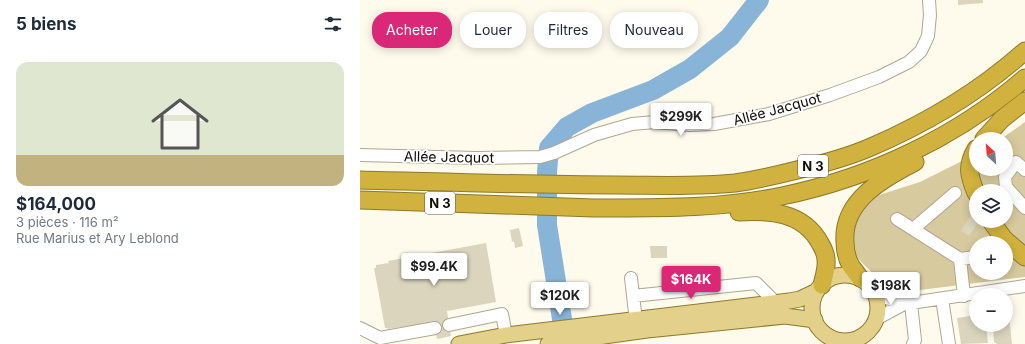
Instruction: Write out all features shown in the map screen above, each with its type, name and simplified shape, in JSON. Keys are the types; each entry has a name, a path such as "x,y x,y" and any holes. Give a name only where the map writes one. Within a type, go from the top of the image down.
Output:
{"highway":[{"name":"N 3","path":"360,180 572,185 689,185 736,182 776,175 822,164 870,148 908,130 948,108 981,86 1025,51"},
{"name":"N 3","path":"360,200 609,208 689,207 740,203 781,196 828,185 873,170 915,150 945,134 989,107 1025,78"},
{"path":"860,278 850,265 845,249 844,231 850,213 860,199 876,185 897,171 978,126 1025,92"},
{"path":"990,132 1002,119 1025,101"},
{"name":"N 3","path":"609,208 670,216 752,211 768,211 789,216 802,222 817,239 823,250 826,258 826,266 820,288"},
{"path":"996,228 1004,239 1025,257"}],"main road":[{"path":"548,344 636,320 800,299 820,288 836,276 844,275 860,278 866,282 875,294 878,302 876,319 867,332 854,341 830,340 818,326 812,310 813,300 820,288"},
{"path":"459,344 506,335 536,333 590,332 610,339 715,323 785,316 815,320"}],"street":[{"name":"Allée Jacquot","path":"360,155 476,158 540,157 554,153 594,135 632,124 655,122 689,125 714,124 769,114 872,80 909,62 921,51 928,36 930,15 929,0"},
{"path":"1025,170 1016,162 1004,177 1006,187 1025,208"},
{"path":"913,229 954,193"},
{"path":"897,219 960,259 969,258"},
{"path":"960,259 964,296"},
{"path":"631,278 636,320"},
{"path":"633,296 756,283 776,303"},
{"path":"876,319 908,304 1025,286"},
{"path":"875,294 908,304"},
{"path":"942,299 949,344"},
{"path":"908,304 915,340 914,344"},
{"path":"449,325 502,314 506,335"},
{"path":"360,328 380,338 435,328"}],"shaded area":[{"path":"1025,122 1025,277 1013,278 1013,236 969,236 969,280 1001,280 888,294 882,282 853,254 852,231 860,213 876,196 920,182 969,158 969,176 1013,176 1013,132 1011,132"}],"building":[{"path":"958,0 983,0 983,3 958,5"},
{"path":"969,218 969,228 974,228 969,236 961,231"},
{"path":"519,228 523,246 515,248 514,241 512,242 510,230"},
{"path":"486,243 496,302 447,311 451,336 437,339 434,323 401,329 400,327 385,328 374,268 376,268 376,265 389,263 388,261"},
{"path":"650,246 667,246 667,258 651,258"},
{"path":"969,316 969,332 987,332 988,343 961,344 957,318"},
{"path":"993,332 1011,332 1012,344 997,344 994,342"}],"waterway":[{"path":"566,344 547,225 547,172 549,148 567,127 592,113 653,90 690,69 730,37 759,0"}]}
